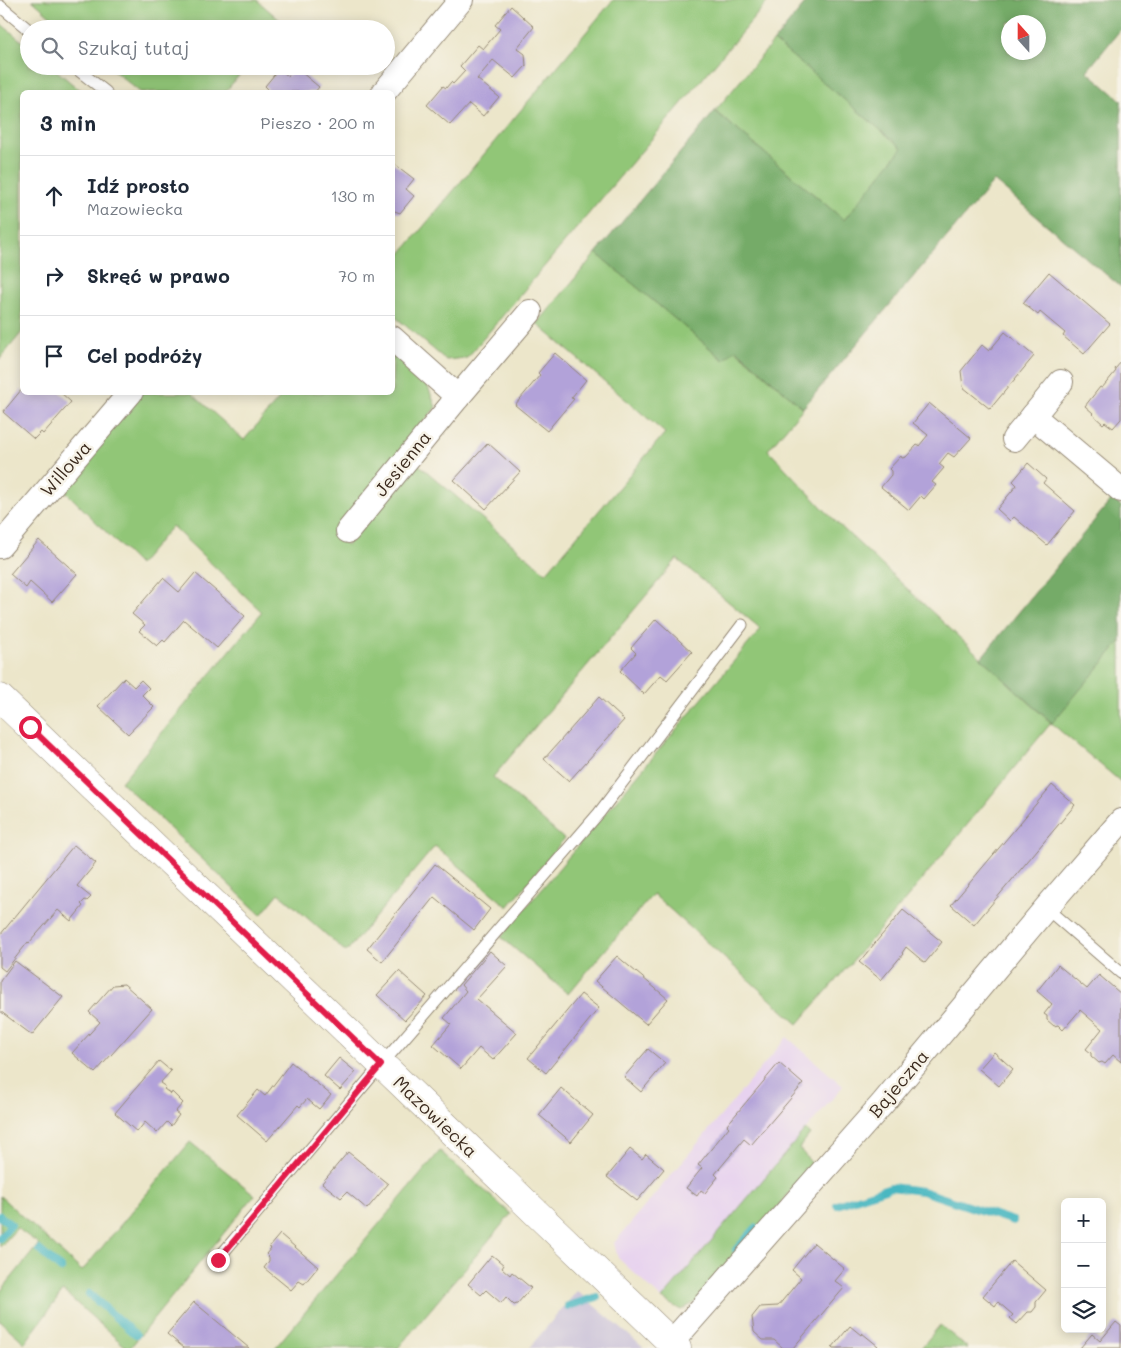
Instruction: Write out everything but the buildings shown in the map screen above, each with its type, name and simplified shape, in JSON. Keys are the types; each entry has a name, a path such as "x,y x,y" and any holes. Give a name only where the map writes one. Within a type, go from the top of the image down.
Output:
{"street":[{"path":"386,90 461,0"},
{"name":"Jesienna","path":"348,531 530,312"},
{"path":"395,341 458,397"},
{"path":"1014,439 1061,382"},
{"name":"Willowa","path":"0,546 128,395"},
{"path":"1033,416 1121,490"},
{"name":"Mazowiecka","path":"0,698 674,1346"},
{"name":"Bajeczna","path":"674,1346 883,1104 1121,821"}],"lane":[{"path":"0,6 20,23"},
{"path":"84,75 103,90"},
{"path":"218,1260 381,1065 599,813 742,625"},
{"path":"1046,908 1121,973"}],"shaded area":[{"path":"787,1037 843,1086 662,1299 618,1258 614,1243"},
{"path":"577,1291 644,1348 529,1348"}],"green space":[{"path":"32,0 257,0 280,20 55,20"},
{"path":"613,0 769,0 467,358 446,360 395,317 395,261"},
{"path":"808,0 1121,0 1121,29 1087,71 1121,100 1121,287 994,181 803,408 736,349 724,360 596,253 715,111 844,220 902,148 774,41"},
{"path":"0,23 20,40 20,75 62,75 80,90 20,90 20,334 0,359"},
{"path":"774,41 903,148 844,220 715,111"},
{"path":"119,75 239,75 227,90 138,90"},
{"path":"596,253 724,360 735,349 803,408 768,450 837,523 1051,723 907,898 798,1024 653,894 568,994 501,937 761,629 677,559 493,777 564,839 508,907 435,846 346,952 279,893 261,915 121,782 262,612 172,526 139,565 63,489 139,395 193,395 244,440 282,395 395,395 395,356 426,382 436,407 332,533 347,545 418,464 546,573 665,433 537,324"},
{"path":"1112,499 1121,506 1121,641 1052,723 981,658"},
{"path":"1121,641 1121,782 1051,723"},
{"path":"805,1130 810,1134 799,1148 813,1165 698,1301 681,1310 662,1299"},
{"path":"190,1142 255,1195 130,1348 127,1348 63,1291 25,1343 0,1321 0,1292 39,1244 17,1228 0,1247 0,1196 82,1271"},
{"path":"440,1151 511,1214 398,1348 275,1348"},
{"path":"940,1325 968,1348 921,1348"}],"waterway":[{"path":"837,1205 891,1187 922,1191 1013,1221"},
{"path":"0,1216 11,1225 0,1238"},
{"path":"736,1250 756,1228"},
{"path":"39,1250 61,1269"},
{"path":"89,1294 136,1335"},
{"path":"568,1306 597,1297"}],"route":[{"path":"30,727 381,1065 218,1260"}]}
